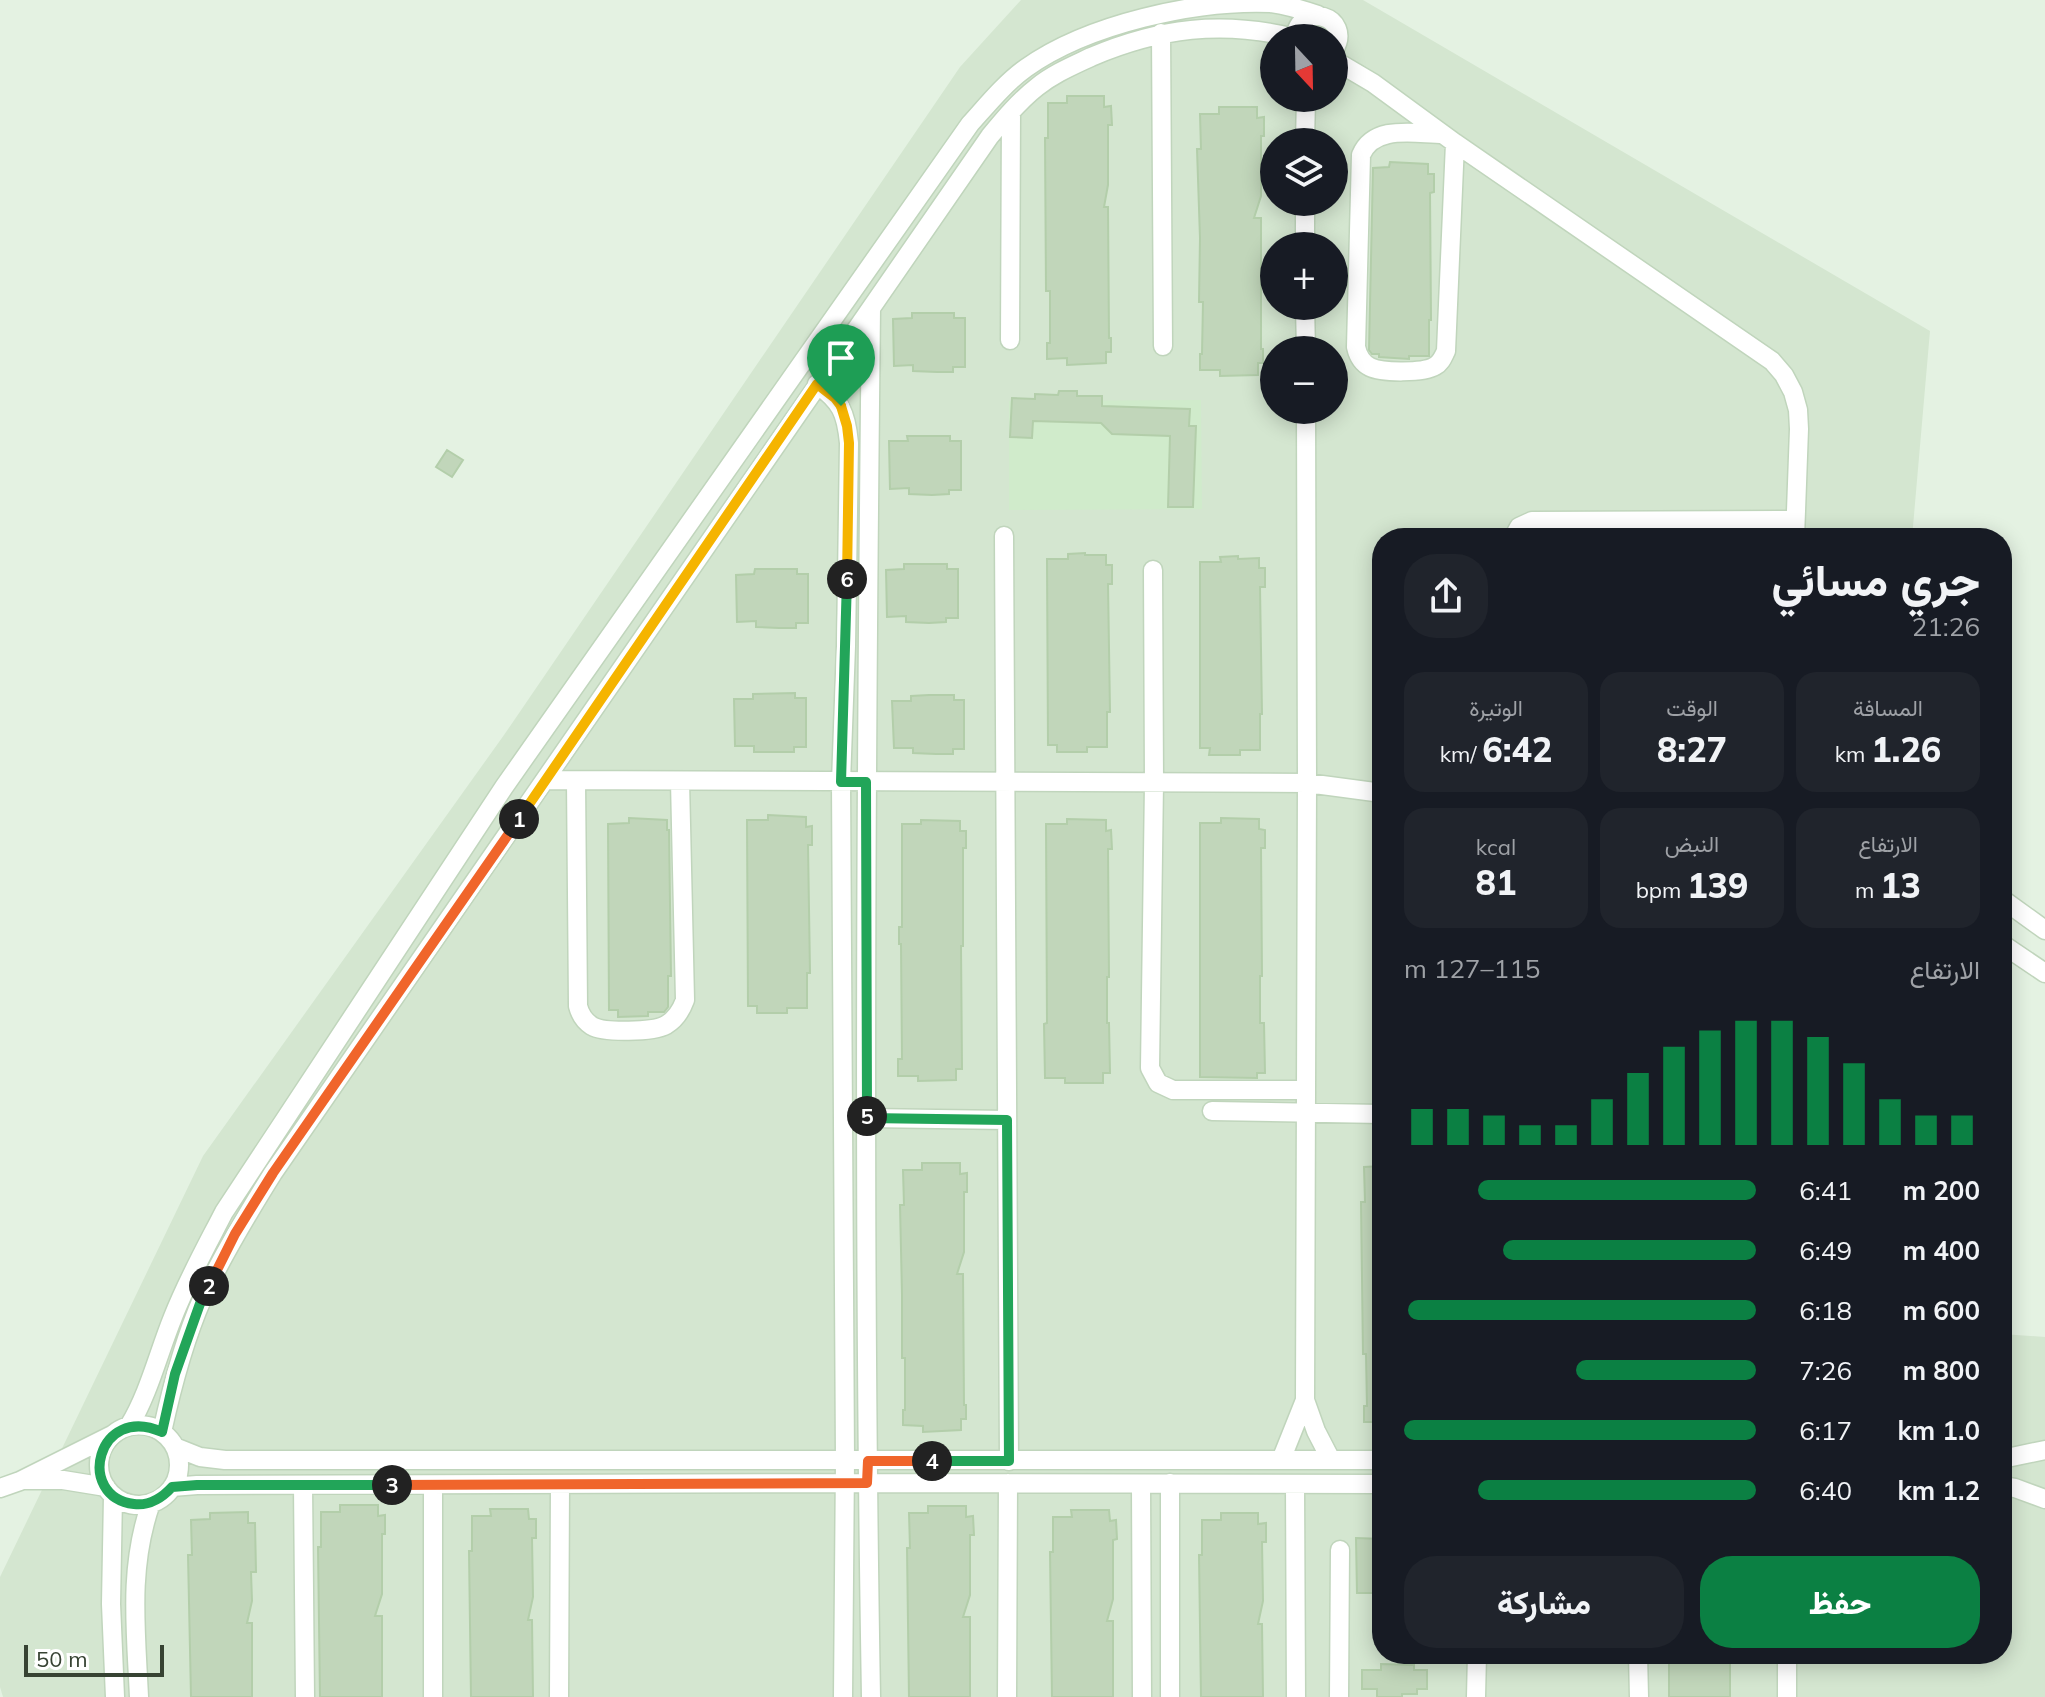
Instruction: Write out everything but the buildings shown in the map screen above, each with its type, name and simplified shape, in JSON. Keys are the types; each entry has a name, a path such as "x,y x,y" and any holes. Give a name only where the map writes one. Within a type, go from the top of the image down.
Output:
{"street":[{"path":"115,1697 110,1492 101,1477 100,1454 105,1444 121,1431 141,1407 173,1316 197,1264 232,1200 504,787 970,124 1023,70 1066,44 1170,10 1230,3 1270,3 1318,15 1335,24"},
{"path":"1301,24 1304,19 1318,15"},
{"path":"162,1432 175,1374 202,1298 235,1234 273,1173 973,159 1011,112 1037,87 1067,68 1103,52 1161,33 1200,28 1260,31"},
{"path":"1161,33 1163,346"},
{"path":"1348,57 1373,83"},
{"path":"1348,68 1772,361 1784,375 1798,410 1795,528"},
{"path":"1010,340 1011,112"},
{"path":"1385,134 1449,138 1446,351 1442,360 1427,370 1374,369 1362,361 1356,347 1361,155 1370,141 1385,134"},
{"path":"871,308 866,782 867,1483 871,1697"},
{"path":"817,384 841,406 849,443 841,782 845,1460 843,1697"},
{"path":"1306,424 1305,1400 1331,1460"},
{"path":"1518,528 1532,521 1635,528"},
{"path":"1004,536 1009,1461"},
{"path":"1153,570 1150,1059 1153,1076 1158,1083 1173,1090 1306,1090"},
{"path":"545,780 1307,783 1372,792"},
{"path":"576,781 578,1006 585,1021 601,1030 658,1028 675,1018 685,1000 680,781"},
{"path":"2012,906 2045,930"},
{"path":"2012,951 2045,973"},
{"path":"1212,1111 1372,1114"},
{"path":"867,1118 1007,1120"},
{"path":"1281,1460 1305,1400"},
{"path":"0,1488 140,1425 162,1432 175,1447 179,1461 178,1475 163,1497 138,1505 125,1502 110,1492 63,1480 20,1481"},
{"path":"175,1447 200,1457 225,1460 1372,1460"},
{"path":"2012,1457 2045,1450"},
{"path":"1007,1697 1008,1483"},
{"path":"1170,1483 1170,1697"},
{"path":"1141,1484 1142,1697"},
{"path":"1295,1484 1296,1697"},
{"path":"172,1487 1372,1484"},
{"path":"303,1485 305,1697"},
{"path":"559,1697 560,1485"},
{"path":"433,1486 433,1697"},
{"path":"2012,1488 2045,1499"},
{"path":"139,1697 136,1569 142,1530 151,1503"},
{"path":"1339,1697 1340,1550"},
{"path":"1476,1697 1477,1664"},
{"path":"1638,1664 1639,1697"},
{"path":"1787,1664 1787,1697"}],"shaded area":[{"path":"1021,0 1363,0 1930,331 1913,528 1372,528 1372,1664 2012,1664 2012,1335 2045,1337 2045,1697 3,1697 0,1687 0,1577 203,1156 504,735 960,67"},
{"path":"1201,400 1202,509 1009,510 1009,401"}],"route":[{"path":"817,384 841,406 849,443 841,782 866,782 867,1118 1007,1120 1009,1461 868,1461 867,1483 197,1485 172,1487 163,1497 138,1505 113,1496 101,1477 100,1454 112,1435 129,1426 151,1427 162,1432 175,1374 202,1298 235,1234 273,1173 817,384"}]}
